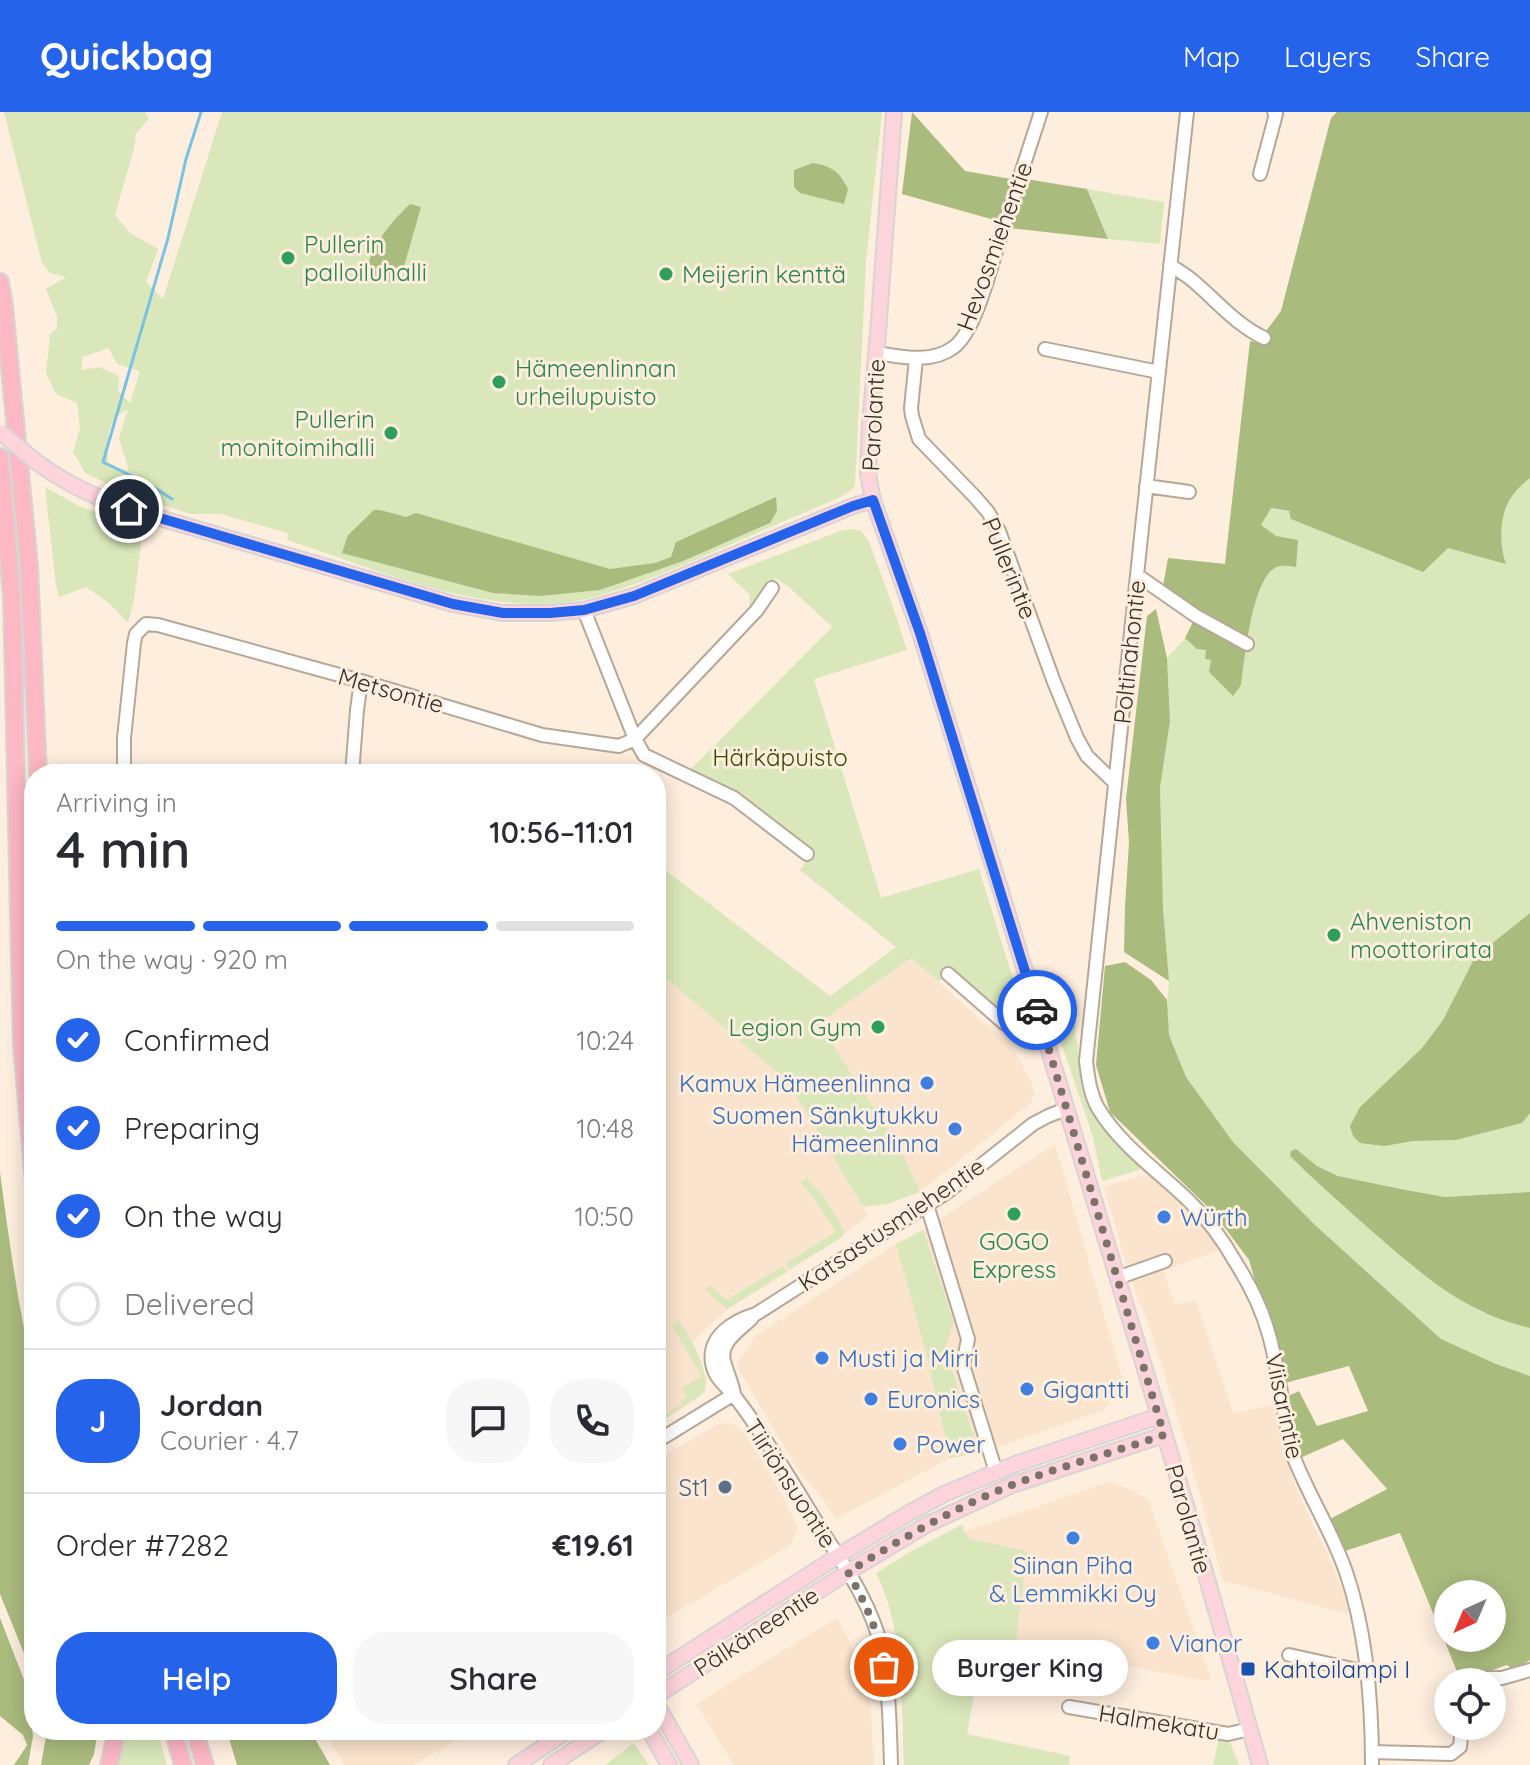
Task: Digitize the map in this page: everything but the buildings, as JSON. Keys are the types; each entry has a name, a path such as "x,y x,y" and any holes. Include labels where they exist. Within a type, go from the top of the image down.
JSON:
{"highway":[{"path":"0,282 24,503 38,764"},
{"path":"0,457 12,598 24,1068"},
{"path":"109,1765 115,1740"},
{"path":"176,1740 183,1765"},
{"path":"197,1740 205,1765"}],"main road":[{"name":"Parolantie","path":"894,112 870,423 868,474 873,500 920,633 1040,1023 1260,1765"},
{"path":"0,432 69,484 129,509 453,604 503,613 584,610 634,596 873,500"},
{"name":"Pälkäneentie","path":"666,1667 838,1556 944,1494 1052,1451 1159,1416"},
{"name":"Pälkäneentie","path":"666,1690 926,1525 984,1497 1164,1435"},
{"path":"666,1721 691,1765"},
{"path":"516,1765 554,1740"},
{"path":"551,1765 589,1740"},
{"path":"655,1740 669,1765"}],"street":[{"name":"Hevosmiehentie","path":"877,353 916,359 945,352 965,336 979,303 1041,112"},
{"name":"Poltinahontie","path":"1154,1169 1126,1143 1098,1107 1088,1079 1086,1061 1187,112"},
{"path":"1260,174 1274,112"},
{"path":"1170,265 1192,280 1223,310 1264,338"},
{"path":"1045,349 1159,372"},
{"name":"Pullerintie","path":"916,359 911,408 919,439 988,512 999,531 1077,738 1087,756 1115,783"},
{"path":"1146,486 1189,492"},
{"path":"1137,575 1196,616 1247,644"},
{"path":"635,739 757,610 772,588"},
{"path":"584,610 635,739 644,755 663,764"},
{"name":"Metsontie","path":"124,764 134,643 136,634 146,624 361,681 542,735 619,746 635,739"},
{"path":"353,764 361,681"},
{"path":"666,766 734,798 807,854"},
{"path":"948,974 1012,1028 1021,1029 1040,1023"},
{"name":"Katsastusmiehentie","path":"734,1394 723,1353 726,1344 756,1314 946,1193 1033,1124 1066,1109"},
{"name":"Viisarintie","path":"1154,1169 1208,1222 1233,1258 1259,1307 1269,1336 1293,1455 1346,1573 1359,1621 1372,1758"},
{"path":"927,1205 968,1339 963,1365 996,1472"},
{"path":"1117,1278 1165,1261"},
{"path":"666,1436 734,1394"},
{"name":"Tiiriönsuontie","path":"734,1394 848,1572 871,1614 882,1650 891,1765"},
{"path":"1289,1655 1366,1672"},
{"path":"1506,1677 1530,1670"},
{"name":"Halmekatu","path":"1069,1707 1228,1734 1250,1729"},
{"path":"1372,1758 1451,1754 1460,1747 1461,1740"}],"shaded area":[{"path":"911,958 1013,1048 1031,1081 1034,1094 1032,1102 920,1192 902,1152 819,1023"},
{"path":"666,978 788,1082 868,1216 842,1237 727,1310 696,1338 691,1344 707,1380 705,1392 666,1418"},
{"path":"1055,1144 1122,1377 1105,1410 979,1453 945,1348 954,1322 923,1230"},
{"path":"1149,1174 1179,1201 1219,1250 1163,1271 1175,1305 1196,1300 1233,1413 1275,1405 1296,1488 1334,1569 1349,1614 1223,1581 1186,1444 1149,1325 1131,1281 1104,1187"},
{"path":"896,1244 926,1353 950,1458 836,1519 818,1492 801,1475 736,1365 754,1337"},
{"path":"729,1422 744,1432 798,1527 791,1545 666,1618 666,1454 716,1425"},
{"path":"1112,1481 1148,1499 1212,1682 1016,1645 1027,1551 971,1539 964,1532"},
{"path":"837,1618 869,1678 874,1765 734,1765 696,1704"},
{"path":"329,1740 456,1740 413,1765 345,1765"}],"green space":[{"name":"Hämeenlinnan urheilupuisto","path":"4,112 145,112 149,119 136,134 115,215 130,233 158,249 146,282 163,299 222,112 882,112 866,262 855,486 846,494 682,566 581,600 539,604 502,602 429,587 287,540 288,533 220,514 190,514 86,474 73,452 80,429 77,403 56,394 46,373 50,334 57,328 57,317 46,289 66,277 50,273 42,263","holes":["109,348 117,364 140,371 130,403 118,391 119,376 100,367 82,370 82,357","128,409 119,438 129,471 108,465 107,448 111,425"]},
{"path":"912,112 965,171 1011,179 998,221 902,194"},
{"path":"1337,112 1530,112 1530,478 1510,498 1503,516 1501,536 1506,564 1448,548 1423,572 1291,519 1289,511 1271,508 1261,525 1276,536 1298,540 1296,567 1277,567 1265,579 1250,624 1241,685 1233,696 1209,672 1211,660 1205,659 1206,650 1197,649 1185,638 1196,616 1162,592 1168,558 1225,564 1250,341 1259,343 1281,311 1331,118"},
{"name":"Ahveniston moottorirata","path":"1530,112 1530,913 1475,957 1443,1020 1422,1048 1360,1107 1385,1146 1413,1141 1456,1140 1522,1123 1530,1113 1530,1192 1445,1197 1406,1190 1338,1176 1317,1166 1296,1149 1479,1311 1530,1328 1530,1376 1441,1339 1315,1225 1233,1142 1186,1077 1169,1035 1160,788 1170,721 1167,658 1185,638 1196,616 1168,558 1225,564 1230,520 1271,508 1506,563 1502,551 1302,512"},
{"path":"813,163 830,168 842,178 848,189 844,204 800,193 794,187 794,170"},
{"path":"1026,179 1087,189 1108,239 1010,228"},
{"path":"1087,189 1164,202 1160,244 1108,239"},
{"path":"410,204 421,207 403,270 395,283 366,277 375,247"},
{"path":"45,487 79,506 143,528 128,623 109,603 86,587 59,597"},
{"path":"776,497 777,511 770,523 683,561 600,590 540,596 493,593 342,553 348,535 374,510 380,510 406,517 416,513 610,569 655,563 671,557 676,542"},
{"name":"Härkäpuisto","path":"843,530 861,531 869,542 907,650 814,679 881,898 979,869 1025,1018 1014,1023 1010,1021 947,969 939,982 911,958 819,1023 902,1152 920,1192 888,1204 863,1207 788,1082 666,978 666,871 830,996 896,947 800,870 810,855 691,769 832,627 775,578 752,609 749,606 750,595 728,574"},
{"path":"1156,609 1167,658 1170,721 1160,788 1163,908 1169,981 1124,952 1129,842 1126,799 1147,616"},
{"path":"1530,913 1530,1113 1522,1123 1456,1140 1413,1141 1385,1146 1360,1143 1353,1136 1350,1126 1360,1107 1422,1048 1443,1020 1475,957"},
{"path":"1125,962 1151,980 1167,1000 1169,1035 1186,1077 1233,1142 1315,1225 1441,1339 1530,1376 1530,1660 1514,1670 1507,1665 1498,1668 1456,1668 1449,1652 1506,1652 1506,1580 1434,1580 1434,1615 1400,1533 1345,1551 1330,1519 1387,1489 1343,1439 1300,1458 1286,1397 1299,1391 1317,1426 1368,1411 1349,1366 1285,1383 1249,1260 1213,1212 1110,1112 1096,1065 1105,966"},
{"path":"1073,1004 1077,1006 1075,1038 1085,1097 1105,1130 1142,1166 1139,1170 1102,1181 1093,1137 1054,1021 1058,1010"},
{"path":"1296,1149 1317,1166 1338,1176 1406,1190 1445,1197 1530,1192 1530,1328 1484,1312 1427,1277 1300,1166 1290,1156 1291,1151"},
{"path":"0,1172 24,1324 24,1653 0,1594"},
{"path":"806,1178 823,1195 845,1232 839,1239 790,1269 786,1263 836,1232 800,1182"},
{"path":"923,1230 954,1322 945,1348 979,1453 950,1458 926,1353 896,1244"},
{"path":"783,1266 787,1272 727,1309 706,1290 710,1285 726,1300"},
{"path":"678,1320 687,1333 698,1354 706,1384 701,1394 666,1418 666,1414 687,1397 681,1388 702,1376 672,1326"},
{"path":"963,1524 964,1532 971,1539 1027,1551 1007,1694 975,1688 967,1734 1070,1756 1069,1765 904,1765 897,1642 876,1573"},
{"path":"0,1618 24,1680 24,1738 0,1716"},
{"path":"1219,1738 1229,1740 1239,1765 1213,1765"},
{"path":"25,1740 32,1740 28,1765 14,1765 27,1745"},
{"path":"45,1740 96,1740 89,1765 41,1765"},
{"path":"120,1740 160,1740 167,1765 115,1765"},
{"path":"230,1740 316,1740 330,1765 237,1765"},
{"path":"632,1744 649,1765 605,1765"}],"waterway":[{"path":"172,499 103,462 201,112"}],"way so far":[{"path":"884,1667 871,1614 848,1572 926,1525 984,1497 1164,1435 1037,1010"}],"place":[{"name":"Pullerin palloiluhalli","path":"288,258"},
{"name":"Meijerin kenttä","path":"666,274"},
{"name":"Hämeenlinnan urheilupuisto","path":"499,382"},
{"name":"Pullerin monitoimihalli","path":"391,433"},
{"name":"Ahveniston moottorirata","path":"1334,935"},
{"name":"Legion Gym","path":"878,1027"},
{"name":"Kamux Hämeenlinna","path":"927,1083"},
{"name":"Suomen Sänkytukku Hämeenlinna","path":"955,1129"},
{"name":"GOGO Express","path":"1014,1214"},
{"name":"Würth","path":"1164,1217"},
{"name":"Musti ja Mirri","path":"822,1358"},
{"name":"Gigantti","path":"1027,1389"},
{"name":"Euronics","path":"871,1399"},
{"name":"Power","path":"900,1444"},
{"name":"St1","path":"725,1487"},
{"name":"Siinan Piha & Lemmikki Oy","path":"1073,1538"},
{"name":"Vianor","path":"1153,1643"},
{"name":"Burger King","path":"884,1667"},
{"name":"Kahtoilampi I","path":"1248,1669"}],"route":[{"path":"129,509 453,604 503,613 550,613 584,610 634,596 873,500 920,633 1037,1010"}]}
